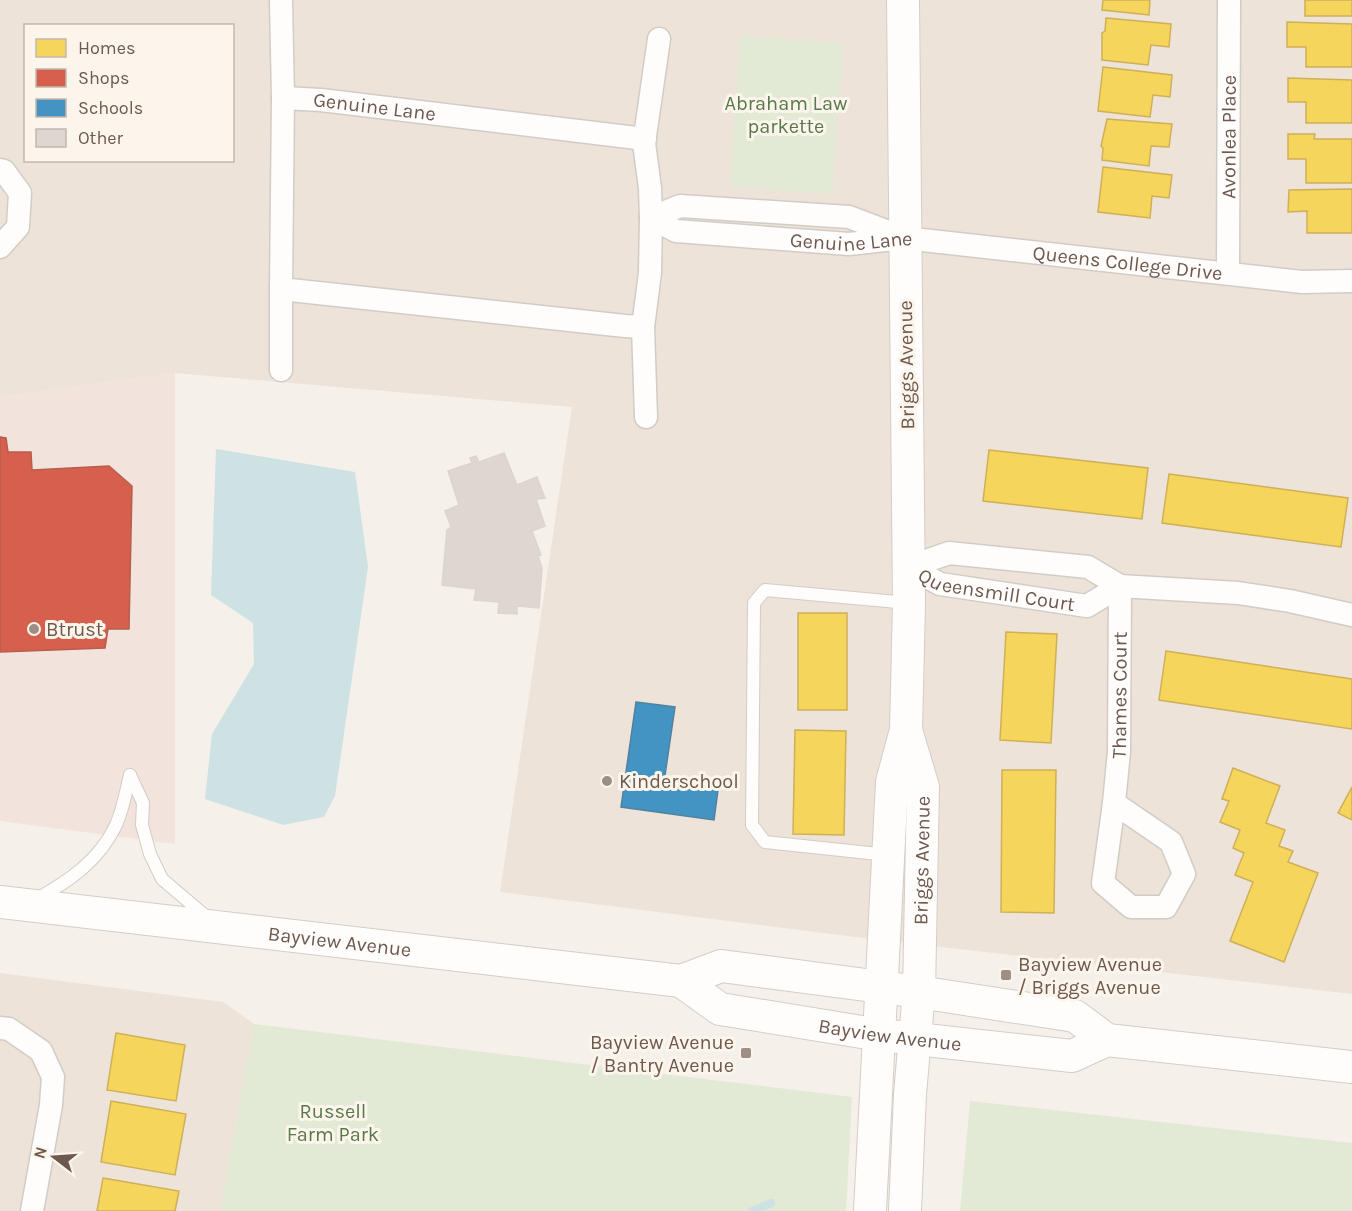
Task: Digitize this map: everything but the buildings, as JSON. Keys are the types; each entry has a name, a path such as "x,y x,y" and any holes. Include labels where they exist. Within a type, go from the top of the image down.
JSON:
{"main road":[{"name":"Briggs Avenue","path":"870,1211 892,782 906,730 909,567 903,0"},
{"name":"Briggs Avenue","path":"905,1211 910,1094 919,992 923,787 906,730"},
{"name":"Bayview Avenue","path":"13,903 681,981 721,966 919,992 1075,1016 1107,1040 1072,1056 880,1035 720,1009 681,981"},
{"path":"1107,1040 1352,1067"}],"street":[{"name":"Genuine Lane","path":"281,0 281,370"},
{"name":"Avonlea Place","path":"1228,273 1229,0"},
{"path":"646,417 643,327 650,273 651,218 645,140 659,39"},
{"name":"Genuine Lane","path":"282,98 321,100 645,140"},
{"path":"0,170 4,171 20,193 18,227 0,247"},
{"name":"Genuine Lane","path":"651,218 680,206 849,217 904,238"},
{"name":"Queens College Drive","path":"904,238 1302,282 1352,281"},
{"path":"281,289 643,327"},
{"name":"Queensmill Court","path":"909,567 949,553 1088,567 1120,586 1238,594 1290,601 1352,615"},
{"name":"Queensmill Court","path":"909,567 940,584 1087,606 1120,586"},
{"name":"Thames Court","path":"1114,803 1171,843 1184,874 1166,907 1131,907 1103,883 1119,751 1120,586"},
{"path":"0,1028 9,1029 41,1051 52,1077 51,1105 32,1211"}],"lane":[{"path":"889,855 765,842 752,825 754,603 765,591 909,603"},
{"path":"13,903 70,880 104,847 117,823 130,775 143,803 142,825 150,854 162,879 219,928"}],"shaded area":[{"path":"0,0 1352,0 1352,994 855,937 500,892 572,407 175,373 0,397"},
{"path":"175,373 175,844 0,821 0,397"},
{"path":"216,449 355,472 368,567 335,796 324,817 283,825 205,799 212,734 254,664 253,623 211,595"},
{"path":"0,973 223,1002 254,1024 220,1211 0,1211"}],"green space":[{"name":"Abraham Law parkette","path":"740,36 843,43 832,194 730,187"},
{"name":"Russell Farm Park","path":"254,1024 852,1097 846,1211 220,1211"},
{"path":"970,1101 1352,1143 1352,1211 960,1211"}],"waterway":[{"path":"752,1211 771,1203"}],"place":[{"name":"Btrust","path":"34,629"},
{"name":"Kinderschool","path":"607,781"},
{"name":"Bayview Avenue / Briggs Avenue","path":"1006,975"},
{"name":"Bayview Avenue / Bantry Avenue","path":"746,1053"}]}
